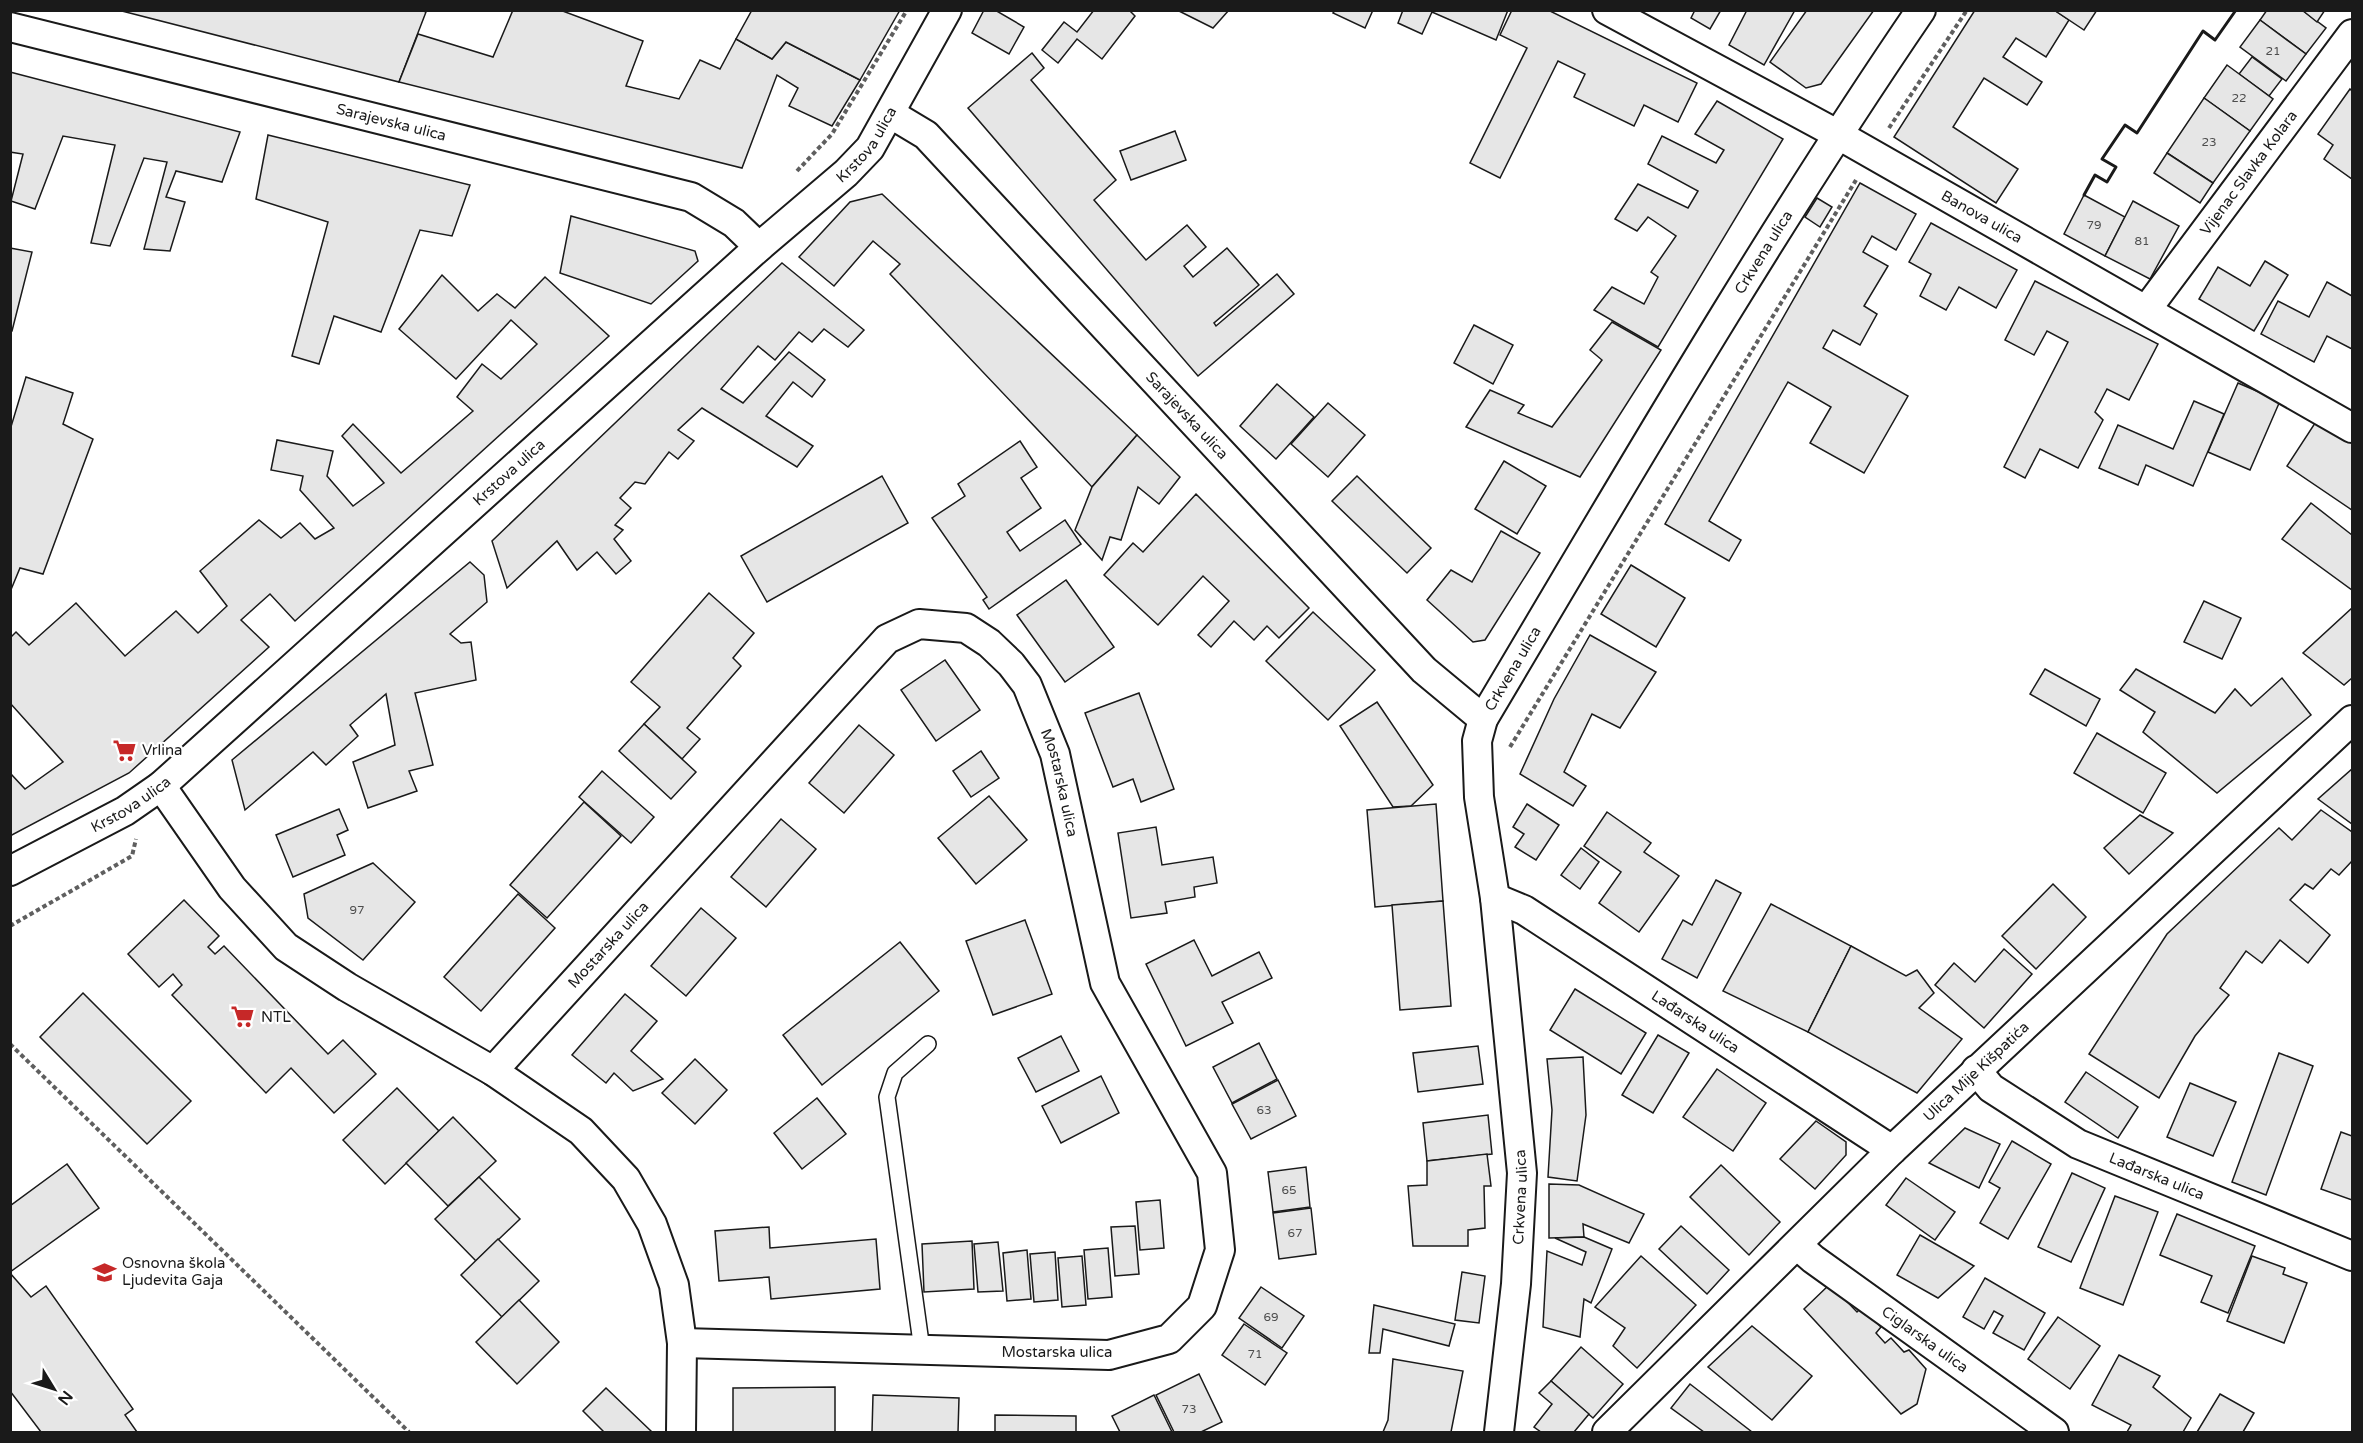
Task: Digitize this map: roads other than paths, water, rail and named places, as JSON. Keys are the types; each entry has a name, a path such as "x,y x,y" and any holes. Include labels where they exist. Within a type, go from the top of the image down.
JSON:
{"street":[{"name":"Krstova ulica","path":"10,871 125,811 161,786 759,247 846,173 870,148 947,10"},
{"name":"Banova ulica","path":"1607,10 1837,134 2352,428"},
{"name":"Crkvena ulica","path":"1499,1432 1516,1284 1522,1173 1495,898 1477,765 1477,741 1484,719 1700,353 1837,134 1922,10"},
{"name":"Sarajevska ulica","path":"10,27 691,197 734,223 759,247"},
{"name":"Vijenac Slavka Kolara","path":"2147,309 2352,37"},
{"name":"Sarajevska ulica","path":"891,114 927,135 1424,670 1484,719"},
{"name":"Mostarska ulica","path":"493,1071 887,639 919,624 966,628 989,643 1011,664 1027,685 1055,754 1105,983 1212,1173 1220,1250 1202,1306 1169,1339 1109,1355 682,1343"},
{"name":"Ulica Mije Kišpatića","path":"1607,1432 1892,1150 2352,720"},
{"path":"161,786 232,888 286,947 347,987 493,1071 581,1131 626,1179 652,1224 674,1285 682,1343 681,1432"},
{"name":"Lađarska ulica","path":"1495,898 1524,910 1892,1150"},
{"name":"Lađarska ulica","path":"1976,1070 1991,1088 2078,1144 2352,1256"},
{"name":"Ciglarska ulica","path":"1797,1245 1813,1259 2054,1432"}],"lane":[{"path":"922,1350 887,1097 895,1073 928,1044"}],"place":[{"name":"Vrlina","path":"124,750"},
{"name":"NTL","path":"243,1017"},
{"name":"Osnovna škola Ljudevita Gaja","path":"104,1272"}]}
